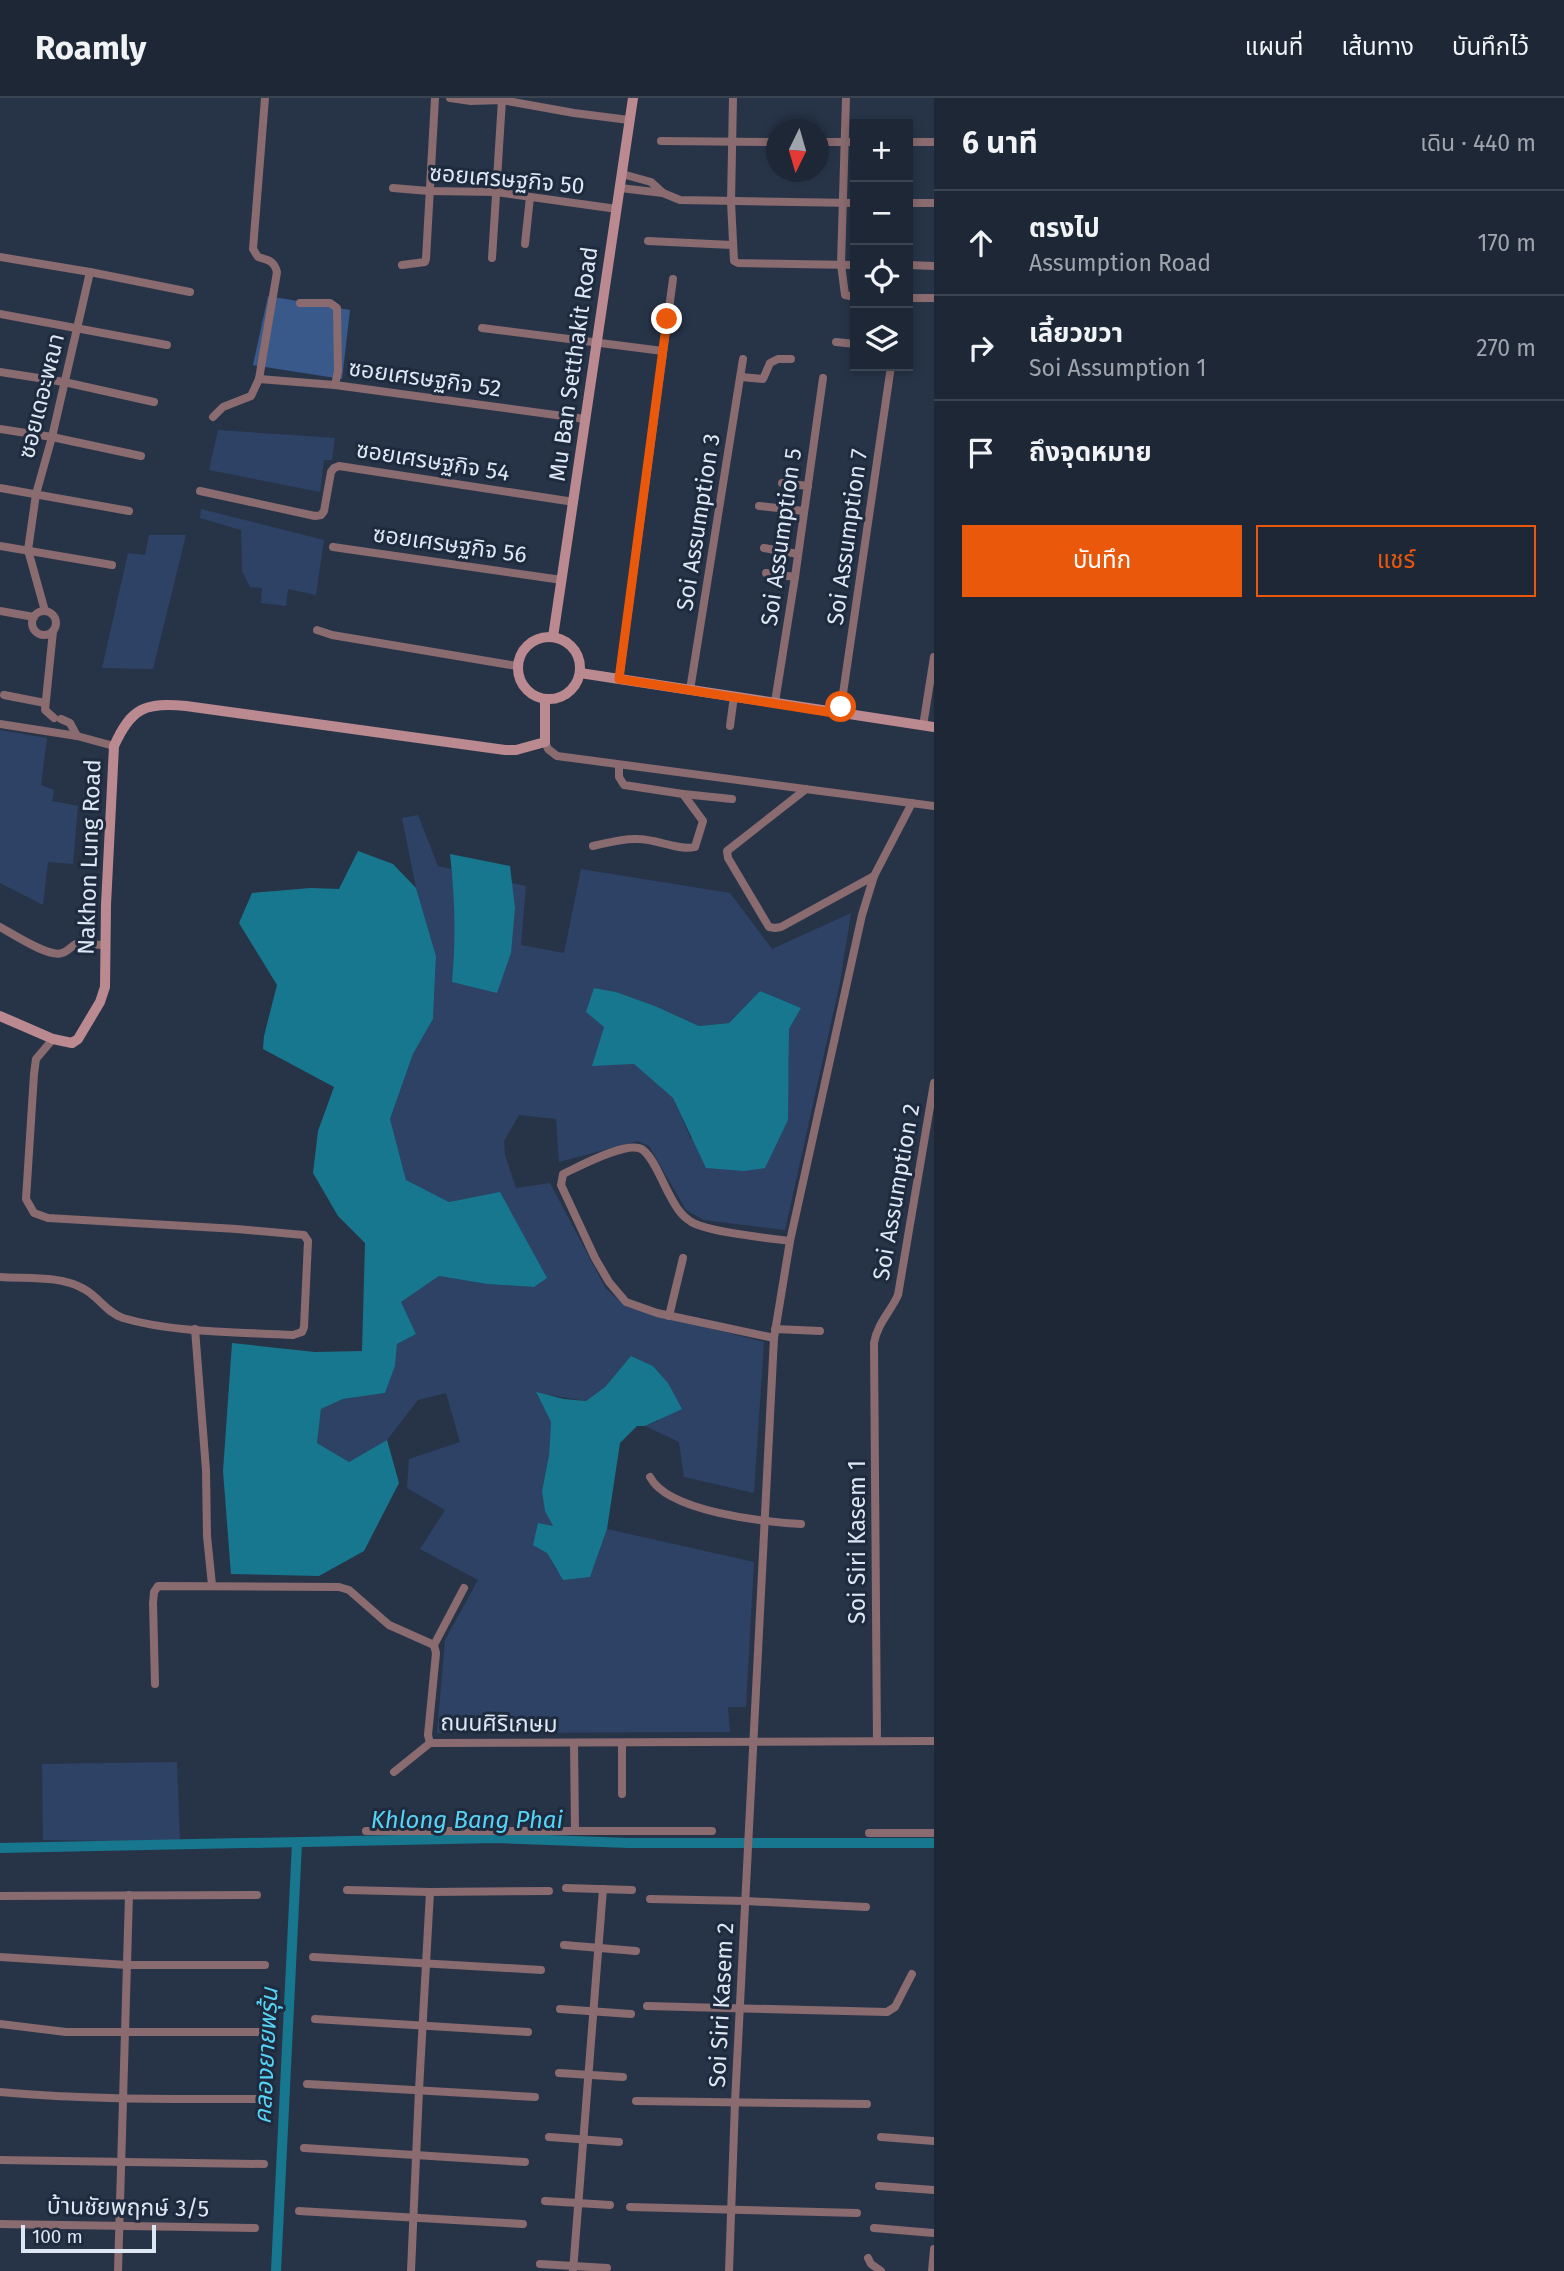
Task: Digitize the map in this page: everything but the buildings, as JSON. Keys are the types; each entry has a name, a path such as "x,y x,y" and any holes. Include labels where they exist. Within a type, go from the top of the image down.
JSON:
{"street":[{"path":"213,416 223,407 251,396 259,379 277,272 275,264 258,257 253,249 265,98"},
{"path":"402,265 425,262 435,98"},
{"path":"450,98 471,101 502,100 629,120"},
{"name":"Mu Ban Setthakit Road","path":"554,637 633,98"},
{"path":"733,98 731,202 734,261 850,265"},
{"path":"846,98 841,264 845,295 850,296"},
{"path":"492,258 502,100"},
{"path":"662,141 766,142"},
{"path":"829,142 850,142"},
{"path":"913,142 934,142"},
{"path":"622,174 651,182 663,193"},
{"name":"ซอยเศรษฐกิจ 50","path":"393,188 496,192 617,209"},
{"path":"620,188 663,193 680,200 850,203"},
{"path":"525,244 530,197"},
{"path":"913,203 934,203"},
{"path":"648,241 732,245"},
{"path":"0,257 190,292"},
{"path":"913,265 934,266"},
{"name":"ซอยเดอะพณา","path":"45,703 56,620 52,614 45,611 28,550 36,494 90,272"},
{"path":"619,679 673,279"},
{"path":"913,298 934,298"},
{"path":"300,303 330,303 337,308 338,371 335,385"},
{"path":"0,314 167,345"},
{"path":"482,328 663,351"},
{"path":"836,342 850,343"},
{"name":"Soi Assumption 3","path":"690,690 743,359"},
{"path":"741,377 763,379 770,363 778,359 791,359"},
{"name":"Soi Assumption 7","path":"840,714 890,371"},
{"path":"0,372 64,382 154,402"},
{"name":"Soi Assumption 5","path":"775,702 823,378"},
{"name":"ซอยเศรษฐกิจ 52","path":"259,379 335,385 586,419"},
{"path":"0,429 141,456"},
{"name":"ซอยเศรษฐกิจ 54","path":"200,491 315,516 321,515 331,472 339,466 574,502"},
{"path":"782,483 808,486"},
{"path":"0,488 129,511"},
{"path":"759,506 804,511"},
{"path":"0,546 113,565"},
{"name":"ซอยเศรษฐกิจ 56","path":"333,547 562,580"},
{"path":"764,548 798,554"},
{"path":"766,573 795,577"},
{"path":"0,611 34,617"},
{"path":"45,611 34,617 33,625 36,632 43,635 53,631"},
{"path":"317,630 332,635 517,666"},
{"path":"543,637 554,637 567,643 576,652 580,673 575,686 566,695 545,700 532,696 524,688 518,677 517,666 521,653 530,643 543,637"},
{"path":"580,673 928,726 934,657"},
{"path":"4,695 45,703 44,710 70,723 77,736"},
{"path":"730,726 734,696"},
{"path":"545,700 545,742 556,757 934,806"},
{"name":"Nakhon Lung Road","path":"54,1039 72,1043 78,1039 100,1002 105,987 114,746 122,728 134,713 149,705 186,705 505,750 516,750 545,742"},
{"path":"0,724 77,736 114,746"},
{"path":"619,765 619,777 624,785 732,799"},
{"path":"806,789 727,851 728,858 769,927 781,927 874,876"},
{"path":"593,846 638,839 662,841 685,848 695,847 703,821 683,794"},
{"name":"Soi Siri Kasem 2","path":"729,2271 735,2102 774,1333 790,1241 862,915 874,876 912,803"},
{"path":"0,927 47,952 58,954 76,944 105,945"},
{"path":"0,1016 54,1039 36,1059 34,1074 26,1199 34,1213 48,1218 300,1234 307,1237 304,1321 302,1332 293,1335 153,1325 119,1317 85,1289 72,1284 0,1277"},
{"name":"Soi Assumption 2","path":"874,1343 881,1323 898,1295 934,1083"},
{"path":"790,1241 692,1223 675,1205 649,1158 636,1147 621,1149 563,1174 561,1185 582,1231 609,1282 626,1302 669,1316 774,1333 820,1331"},
{"path":"669,1316 684,1258"},
{"path":"195,1329 212,1585"},
{"name":"Soi Siri Kasem 1","path":"874,1343 877,1741"},
{"path":"650,1477 654,1485 674,1498 714,1511 764,1522 802,1524"},
{"path":"155,1684 154,1592 158,1586 339,1587 349,1590 389,1625 434,1646 464,1588"},
{"name":"ถนนศิริเกษม","path":"434,1646 436,1653 428,1735 430,1743 934,1741"},
{"path":"394,1772 430,1743"},
{"path":"574,1743 575,1830"},
{"path":"622,1743 622,1794"},
{"path":"366,1831 712,1831"},
{"path":"869,1833 934,1833"},
{"path":"566,1888 632,1890"},
{"path":"573,2268 603,1889"},
{"path":"347,1890 549,1891"},
{"path":"411,2271 430,1892"},
{"path":"118,2271 129,1895"},
{"path":"0,1896 257,1895"},
{"path":"650,1899 866,1907"},
{"path":"564,1945 636,1951"},
{"path":"0,1957 127,1965 265,1965"},
{"path":"313,1958 541,1970"},
{"path":"647,2006 887,2012 895,2007 912,1973"},
{"path":"560,2009 631,2014"},
{"path":"315,2019 528,2032"},
{"path":"0,2024 66,2032 268,2032"},
{"path":"559,2073 623,2077"},
{"path":"307,2084 535,2097"},
{"path":"0,2092 39,2096 263,2099"},
{"path":"636,2101 867,2104"},
{"path":"549,2137 619,2142"},
{"path":"881,2137 934,2141"},
{"path":"304,2148 525,2162"},
{"path":"0,2160 264,2164"},
{"path":"879,2186 934,2190"},
{"path":"545,2201 610,2205"},
{"path":"630,2207 857,2213"},
{"path":"299,2211 523,2224"},
{"name":"บ้านชัยพฤกษ์ 3/5","path":"0,2224 255,2228"},
{"path":"874,2228 934,2233"},
{"path":"932,2271 934,2249"},
{"path":"868,2259 881,2271"},
{"path":"540,2264 573,2268 607,2267"}],"shaded area":[{"path":"268,296 350,310 342,379 253,365"},
{"path":"218,430 335,438 332,460 324,460 320,492 209,470"},
{"path":"201,509 324,540 316,595 288,589 286,606 261,603 262,588 250,587 242,571 241,530 200,518"},
{"path":"149,535 186,535 153,669 102,668 128,553 145,555"},
{"path":"0,730 47,738 41,785 54,790 52,801 78,806 73,864 48,862 43,905 0,883"},
{"path":"418,815 438,866 526,886 521,945 564,953 581,869 730,893 772,949 851,913 840,982 785,1230 704,1220 686,1210 649,1146 638,1141 559,1162 556,1119 519,1115 504,1141 505,1155 516,1188 550,1183 606,1289 627,1307 764,1342 754,1493 684,1477 679,1442 645,1426 658,1421 668,1383 653,1366 631,1356 605,1387 586,1401 536,1393 551,1422 549,1455 542,1491 553,1527 547,1553 556,1570 590,1577 607,1529 754,1562 746,1707 728,1707 730,1732 437,1733 445,1640 478,1580 420,1549 445,1510 407,1488 409,1459 460,1442 446,1393 418,1400 387,1440 349,1462 317,1443 321,1409 343,1399 385,1393 395,1366 397,1344 416,1334 401,1302 439,1276 487,1284 533,1287 500,1193 449,1202 406,1180 390,1119 413,1054 433,1019 436,956 416,888 402,818","holes":["594,988 616,992 699,1026 729,1023 760,991 801,1008 789,1029 789,1075 691,1139 673,1098 634,1064 593,1065 604,1027"]},
{"path":"358,851 393,864 416,888 436,956 433,1019 413,1054 390,1119 406,1180 449,1202 500,1192 547,1278 534,1287 487,1284 439,1276 401,1302 416,1334 397,1344 395,1366 385,1393 343,1399 321,1409 317,1443 349,1462 387,1440 399,1483 364,1551 319,1576 231,1574 223,1471 232,1343 315,1352 362,1351 365,1243 338,1216 313,1173 318,1131 334,1087 263,1049 277,985 239,923 252,893 311,888 339,889"},
{"path":"450,854 510,866 515,908 511,953 497,993 452,982 454,918"},
{"path":"594,988 616,992 655,1006 699,1026 729,1023 760,991 801,1008 789,1029 788,1120 765,1168 744,1171 706,1168 673,1098 634,1064 592,1066 604,1027 586,1012"},
{"path":"631,1356 653,1366 668,1383 682,1409 645,1426 637,1426 620,1443 607,1529 590,1577 563,1580 547,1553 533,1545 538,1523 553,1526 545,1511 542,1491 549,1455 551,1422 536,1392 586,1401 605,1387"},
{"path":"177,1762 180,1842 43,1840 42,1764"}],"waterway":[{"name":"Khlong Bang Phai","path":"0,1848 496,1838 628,1843 934,1843"},
{"name":"คลองยายพรุ้น","path":"276,2271 297,1843"}],"route":[{"path":"667,319 619,679 840,714 841,707"}]}
